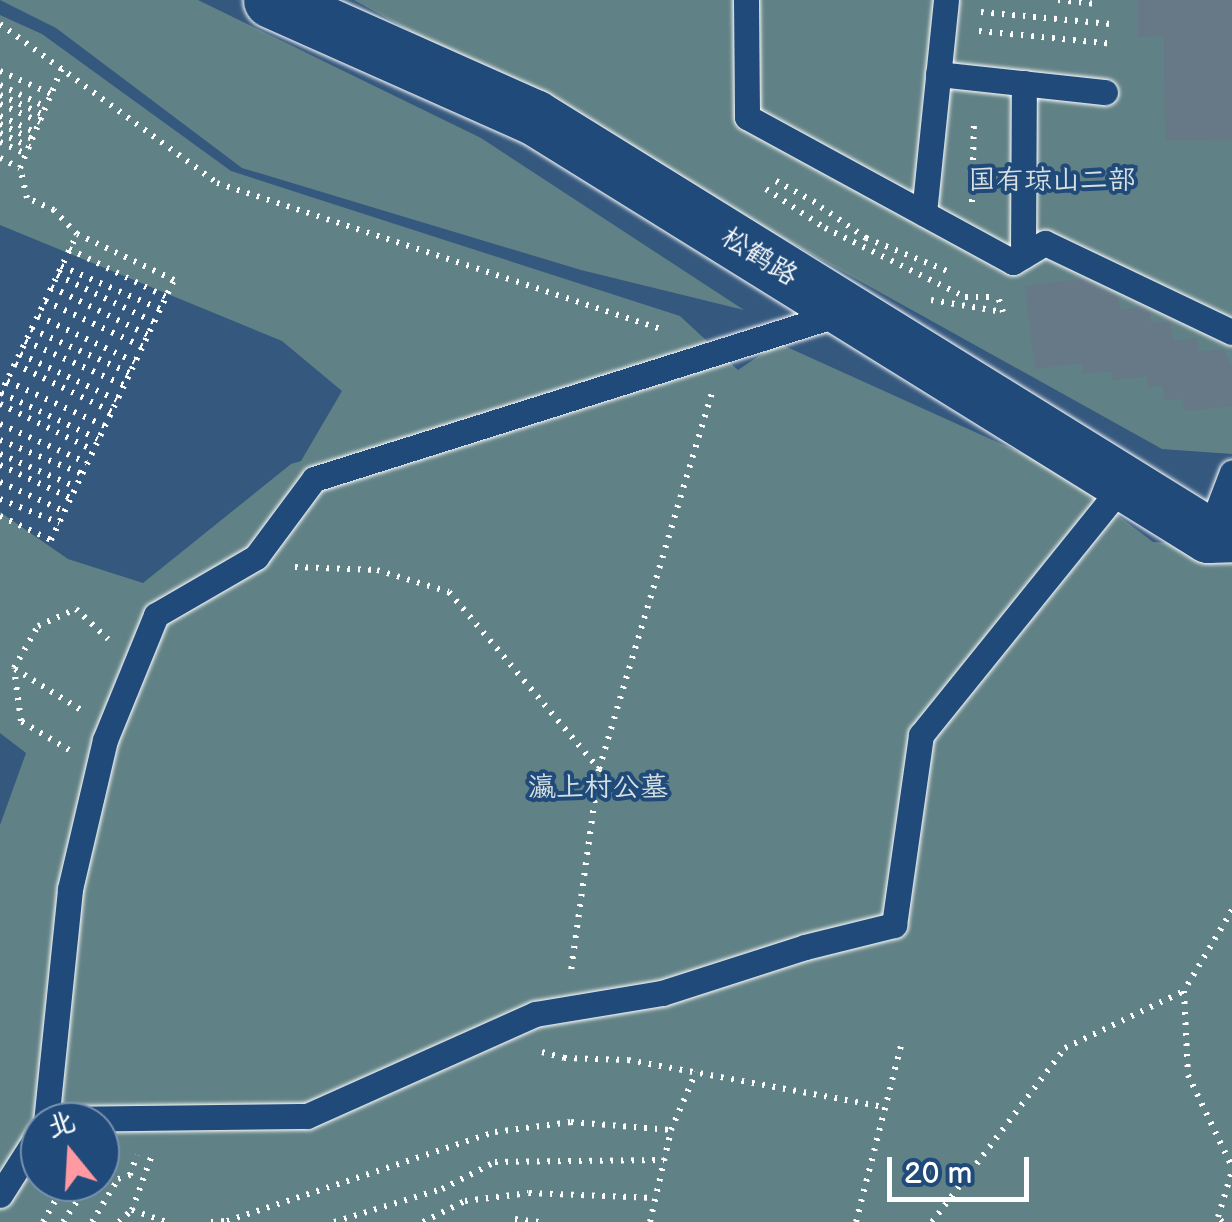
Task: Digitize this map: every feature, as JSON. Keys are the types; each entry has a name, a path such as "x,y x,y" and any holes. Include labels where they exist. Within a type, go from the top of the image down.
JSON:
{"street":[{"name":"松鹤路","path":"271,0 534,117 1124,484 1220,534"}],"lane":[{"path":"746,0 747,117 1013,262 1045,244 1232,332"},
{"path":"924,214 945,12"},
{"path":"938,74 1105,92"},
{"path":"1023,256 1024,84"},
{"path":"47,1102 70,889 107,734 156,615 256,557 314,478 847,312"},
{"path":"1220,534 1232,472"},
{"path":"120,1119 306,1116 535,1014 662,994 805,947 894,925 922,735 1124,484"},
{"path":"0,1194 20,1163"}],"path":[{"path":"1058,0 1097,4"},
{"path":"945,12 1110,24"},
{"path":"945,12 1114,44"},
{"path":"0,24 217,183 724,350 598,769 565,1009"},
{"path":"0,516 51,540 174,280 77,234 54,210 27,198 20,168 62,68"},
{"path":"0,71 51,94"},
{"path":"972,240 975,78"},
{"path":"0,85 43,114"},
{"path":"0,95 43,114"},
{"path":"0,104 43,114"},
{"path":"0,116 31,143"},
{"path":"0,124 31,143"},
{"path":"0,133 31,143"},
{"path":"0,142 31,143"},
{"path":"0,158 20,168"},
{"path":"776,182 866,238 923,265 960,276"},
{"path":"766,189 824,228 964,297 997,297 1003,312 931,300 914,290"},
{"path":"821,207 830,194"},
{"path":"761,197 863,259"},
{"path":"77,234 1,394 98,439"},
{"path":"69,250 166,297"},
{"path":"61,266 160,309"},
{"path":"57,275 154,322"},
{"path":"51,287 148,335"},
{"path":"45,301 143,347"},
{"path":"38,316 135,362"},
{"path":"31,330 130,373"},
{"path":"25,341 124,385"},
{"path":"20,354 117,400"},
{"path":"14,364 112,412"},
{"path":"7,381 105,426"},
{"path":"0,404 93,450"},
{"path":"0,424 87,463"},
{"path":"0,440 82,474"},
{"path":"0,454 76,488"},
{"path":"0,465 70,498"},
{"path":"0,482 64,511"},
{"path":"0,498 59,522"},
{"path":"288,567 378,570 449,592 598,769"},
{"path":"14,668 107,734 77,755 21,720 14,668 38,626 76,610 135,664"},
{"path":"1222,1222 1218,1217 1232,1169 1188,1075 1184,991 1232,910"},
{"path":"932,1222 1066,1048 1184,991"},
{"path":"486,1036 564,1058 628,1060 885,1108"},
{"path":"856,1222 902,1042"},
{"path":"650,1222 671,1130 696,1072"},
{"path":"118,1222 132,1210 157,1117"},
{"path":"92,1222 118,1180 130,1174 157,1117"},
{"path":"211,1222 228,1221 495,1132 571,1122 671,1130"},
{"path":"334,1222 442,1189 496,1162 664,1160"},
{"path":"423,1222 465,1201 529,1194 655,1198"},
{"path":"132,1210 168,1222"},
{"path":"515,1219 539,1222"}],"green space":[{"path":"0,0 198,0 481,138 744,310 581,270 242,168 56,28"},
{"name":"国有琼山二部","path":"354,0 1232,0 1232,454 1162,449"},
{"name":"瀛上村公墓","path":"0,15 42,34 231,171 680,316 738,370 778,343 1057,469 1153,542 1232,546 1232,1222 0,1222 0,825 26,753 0,733 0,512 68,559 143,583 291,464 301,461 342,391 282,341 0,225"}],"building":[{"path":"1138,0 1232,0 1232,139 1165,140 1164,36 1138,37"},
{"path":"1083,279 1118,296 1120,310 1142,307 1150,311 1151,323 1170,321 1173,341 1197,338 1199,352 1223,349 1232,366 1232,406 1184,411 1183,399 1165,401 1163,385 1148,387 1147,376 1113,380 1112,371 1083,374 1082,363 1035,369 1025,286"}]}
